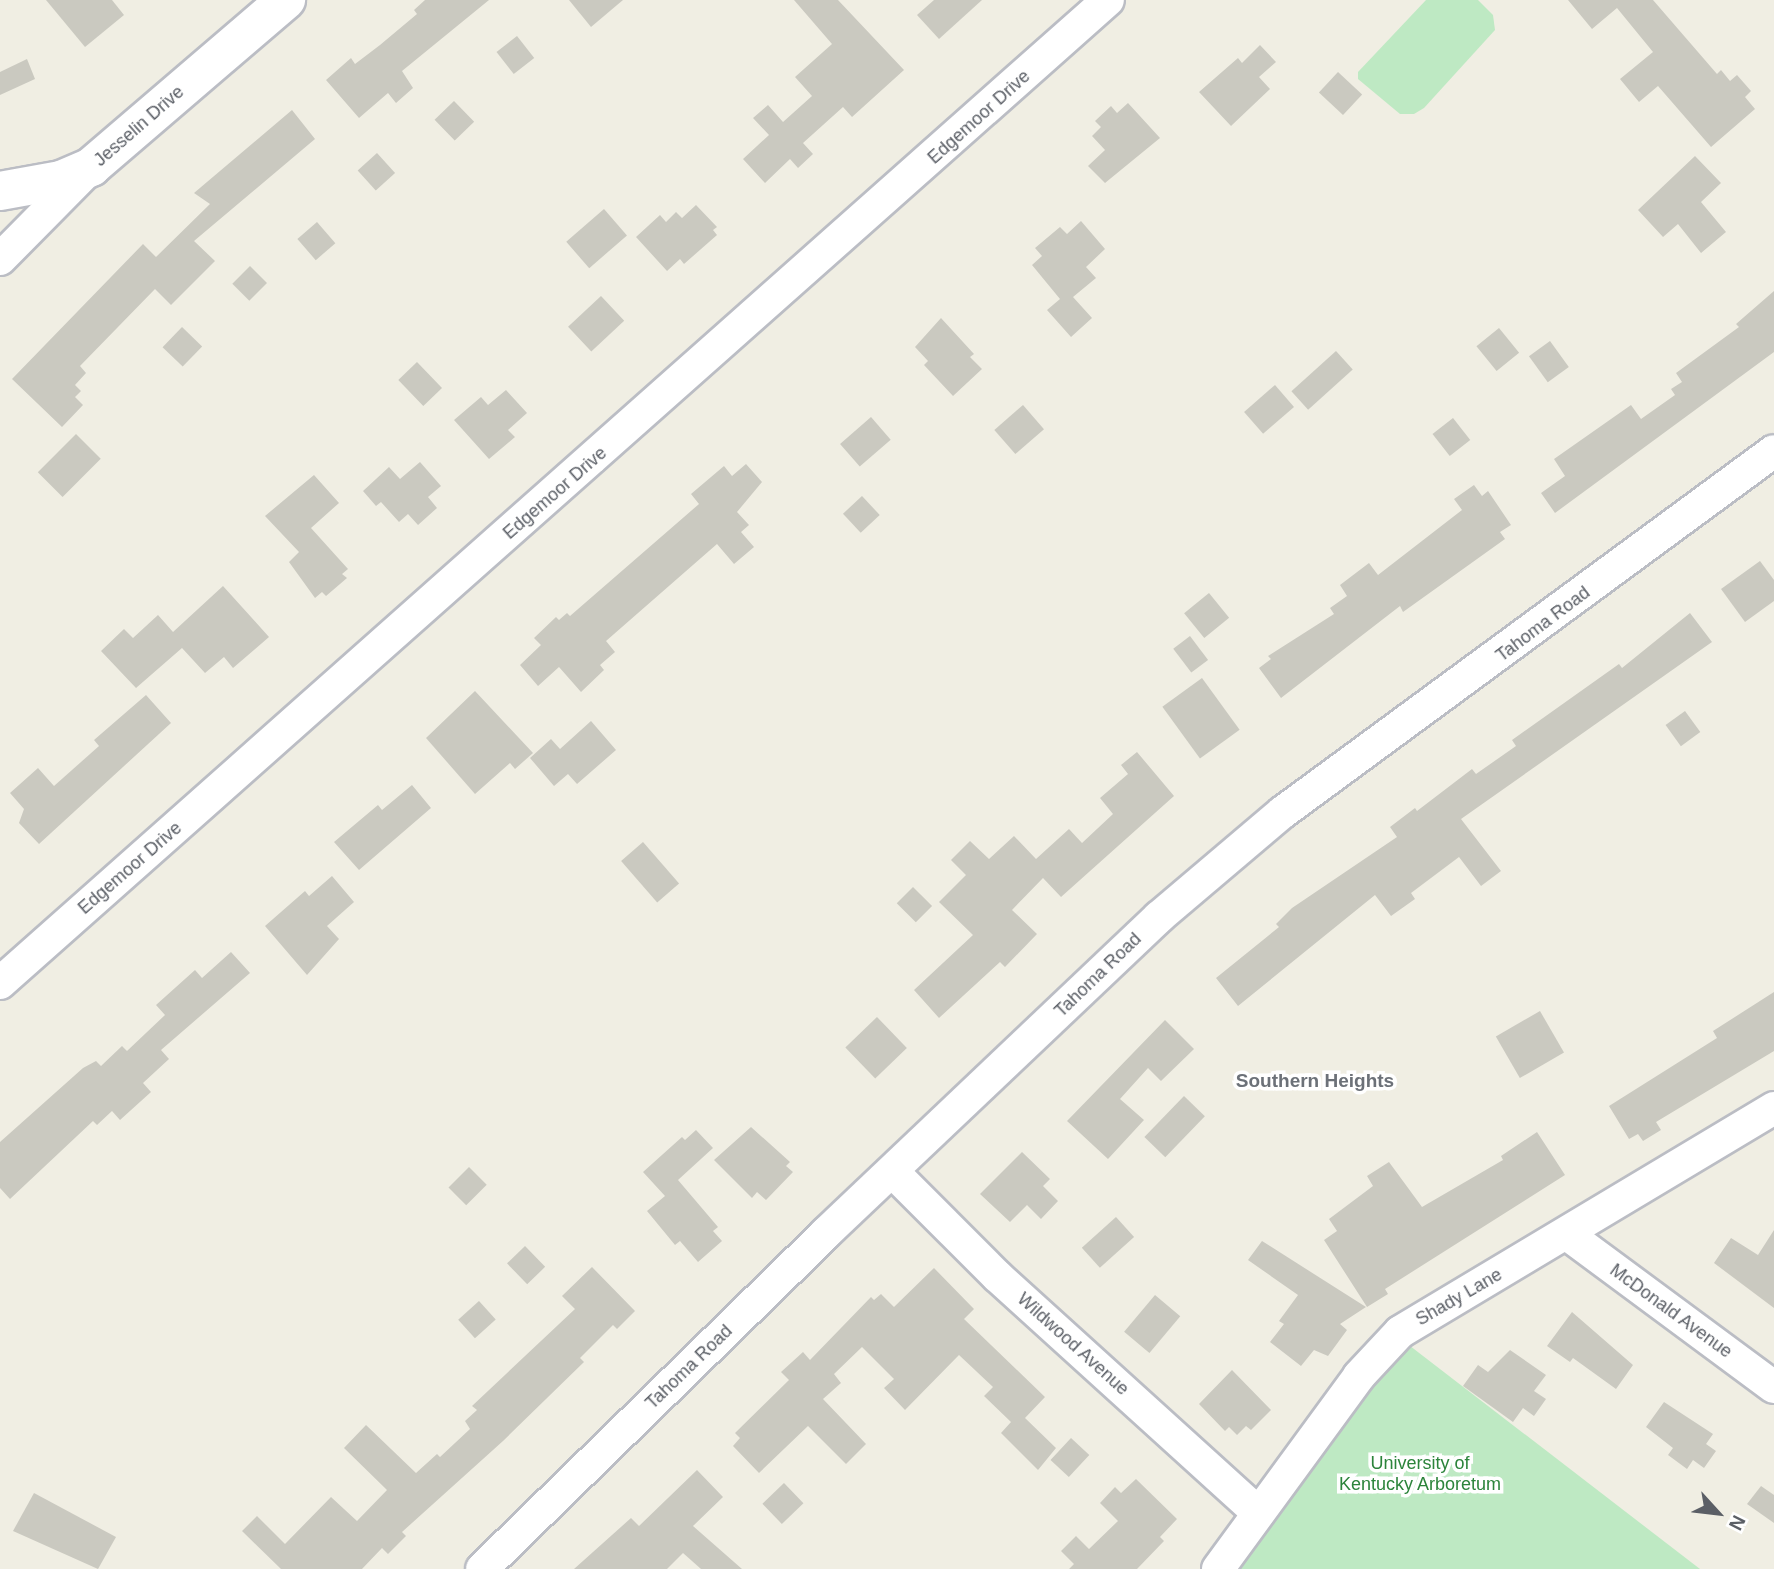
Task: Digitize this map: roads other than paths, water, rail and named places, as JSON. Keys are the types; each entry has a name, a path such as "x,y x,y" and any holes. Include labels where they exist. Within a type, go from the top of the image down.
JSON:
{"street":[{"name":"Jesselin Drive","path":"0,259 91,167 286,0"},
{"name":"Edgemoor Drive","path":"0,983 1108,0"},
{"path":"0,191 61,180 91,167"},
{"name":"Tahoma Road","path":"482,1569 893,1172 1222,862 1774,451"},
{"name":"Shady Lane","path":"1218,1569 1359,1376 1400,1332 1774,1108"},
{"name":"Wildwood Avenue","path":"893,1172 997,1276 1258,1513"},
{"name":"McDonald Avenue","path":"1567,1234 1774,1387"}],"district":[{"name":"Southern Heights","path":"1315,1081"}],"park label":[{"name":"University of Kentucky Arboretum","path":"1420,1474"}]}
